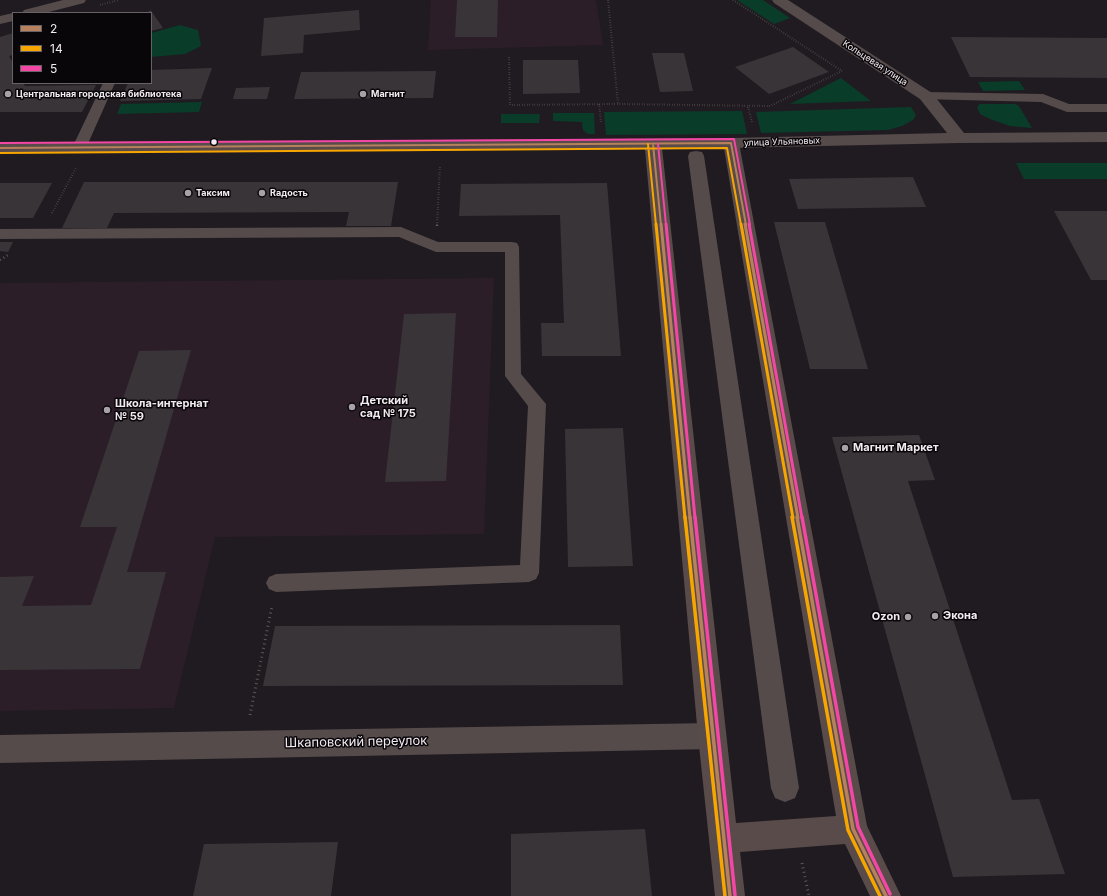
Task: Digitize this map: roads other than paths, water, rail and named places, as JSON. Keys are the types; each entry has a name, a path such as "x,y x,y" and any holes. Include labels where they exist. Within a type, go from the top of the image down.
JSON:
{"main road":[{"name":"улица Ульяновых","path":"0,148 731,143"},
{"path":"731,143 853,829 886,896"},
{"path":"653,144 712,736 730,896"},
{"path":"724,839 853,829"}],"street":[{"path":"33,12 79,0"},
{"name":"Кольцевая улица","path":"779,0 926,96 959,138"},
{"path":"0,20 12,17"},
{"name":"улица Ульяновых","path":"731,143 959,138 1107,137"},
{"path":"696,156 785,788"},
{"name":"Шкаповский переулок","path":"0,749 712,736"}],"lane":[{"path":"82,148 110,84"},
{"path":"926,96 1043,98 1067,108 1107,108"},
{"path":"0,234 401,232 436,247 512,247 514,376 536,404 529,573 276,583"}],"place":[{"name":"Центральная городская библиотека","path":"8,94"},
{"name":"Магнит","path":"363,94"},
{"name":"Таксим","path":"188,193"},
{"name":"Rадость","path":"262,193"},
{"name":"Детский сад № 175","path":"352,407"},
{"name":"Школа-интернат № 59","path":"107,410"},
{"name":"Магнит Маркет","path":"845,448"},
{"name":"Экона","path":"935,616"},
{"name":"Ozon","path":"908,617"}]}
